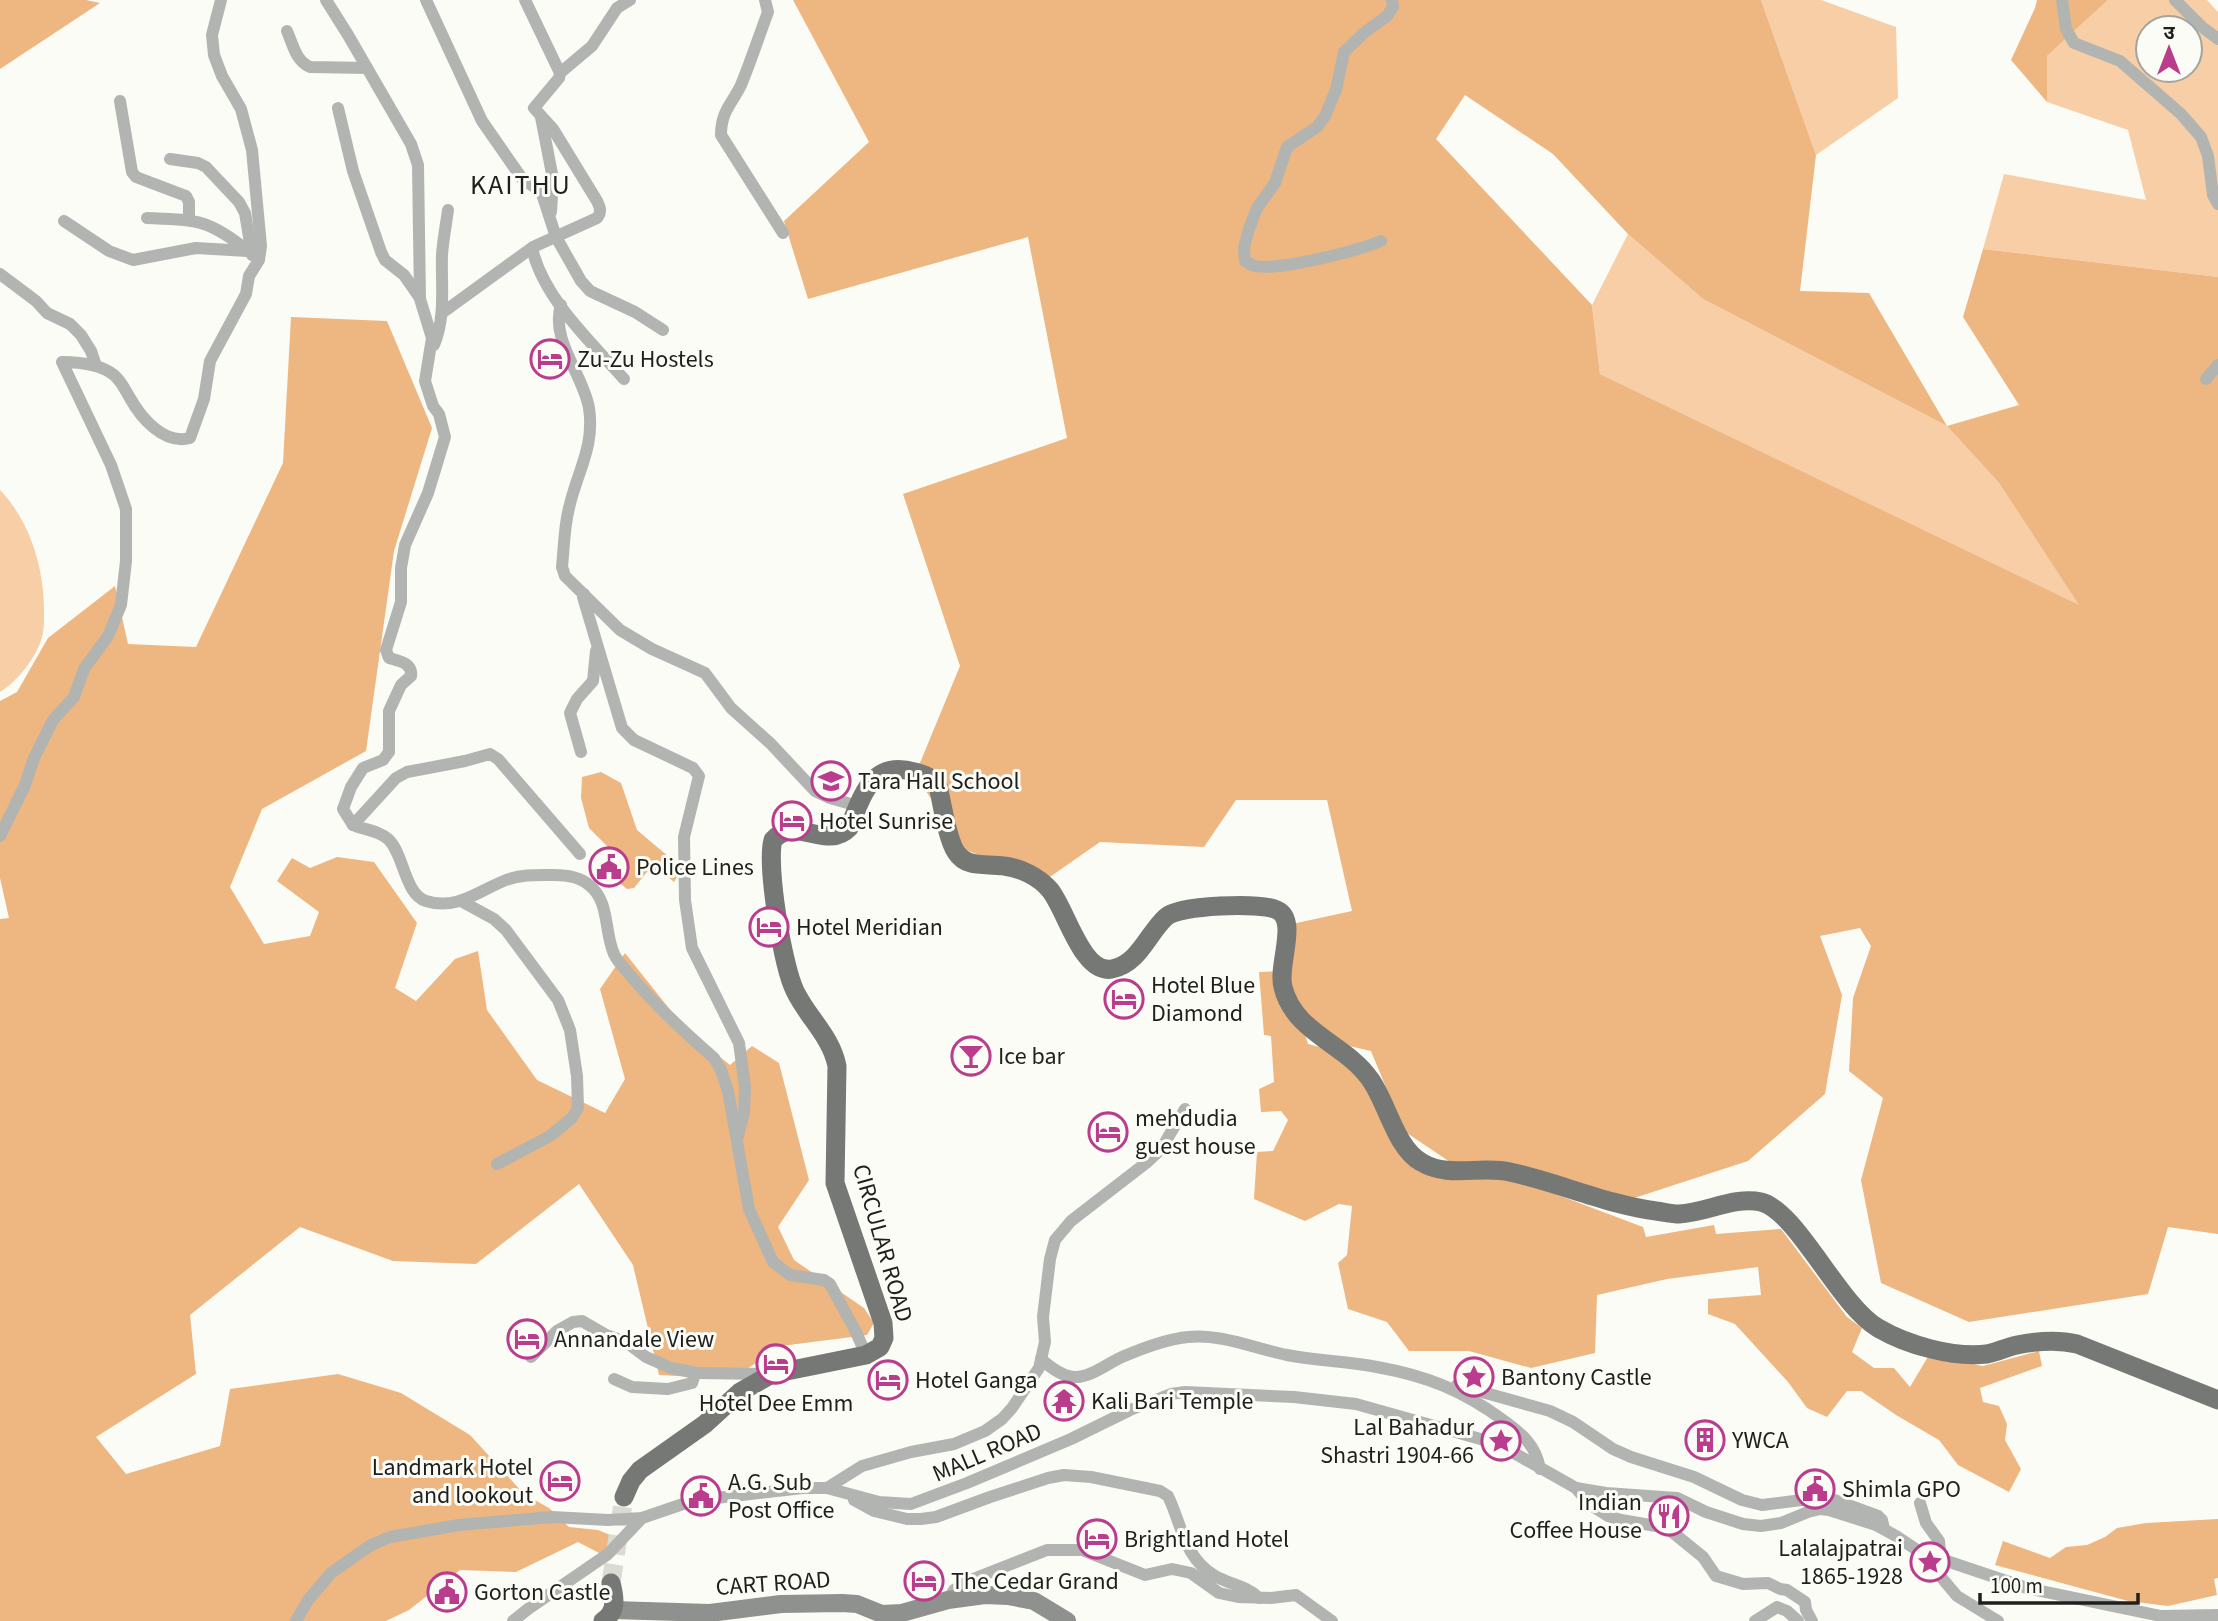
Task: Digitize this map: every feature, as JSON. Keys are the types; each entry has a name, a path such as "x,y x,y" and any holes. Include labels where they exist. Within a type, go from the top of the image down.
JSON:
{"main road":[{"name":"CIRCULAR ROAD","path":"866,1355 880,1347 884,1330 835,1183 834,1055 830,1042 796,993 790,979 783,951 771,856 773,841 781,833 794,830 839,837 849,828 867,785 875,777 890,771 907,770 931,778 938,786 956,851 970,863 1020,869 1040,881 1054,896 1087,959 1105,969 1123,965 1134,956 1166,917 1179,910 1264,905 1280,911 1286,916 1288,923 1282,966 1283,990 1295,1011 1317,1036 1347,1055 1371,1080 1400,1138 1411,1154 1421,1162 1455,1172 1506,1171 1639,1209 1680,1214 1757,1201 1770,1205 1788,1221 1856,1311 1876,1327 1911,1344 1950,1352 1988,1353 2050,1340 2065,1341 2218,1400"},
{"path":"624,1497 631,1481 640,1470 705,1424 740,1392 772,1374 866,1355"},
{"path":"608,1616 615,1598 611,1583"},
{"name":"CART ROAD","path":"608,1616 834,1603 857,1604 882,1614 902,1613 948,1600 985,1595 1034,1601 1068,1621"}],"street":[{"path":"0,836 53,720 74,697 84,669 108,636 121,605 126,509 111,465 62,362 96,366 113,374 138,411 156,430 178,439 190,438 204,399 210,361 246,294 260,231 252,150 240,109 214,55 212,36 221,0"},
{"path":"326,0 411,144 418,166 420,299 432,338 425,381 445,437 428,493 402,557 401,601 386,650 389,658 408,665 412,674 401,685 388,711 389,752 383,760 363,768 343,804 345,814 353,825 388,839 414,892 424,901 441,904 461,901 521,876 564,875 590,885 603,903 613,953 650,999 714,1058 721,1070 728,1091 749,1209 773,1262 790,1275 824,1280 830,1284 866,1355"},
{"path":"426,0 482,121 523,180 541,191 556,237 575,274 590,291 635,312 663,330"},
{"path":"524,0 560,73"},
{"path":"442,313 532,248 597,218 600,208 553,128 534,106 551,88 560,73 592,46 617,8 630,0"},
{"path":"765,0 768,12 740,86 725,110 721,135 783,233"},
{"path":"1381,241 1363,248 1289,263 1255,266 1245,261 1244,247 1249,229 1257,208 1275,183 1287,147 1317,127 1325,116 1336,90 1344,52 1387,16 1393,6 1392,0"},
{"path":"2062,0 2066,29 2074,44 2120,61 2181,114 2202,137 2208,156 2213,195 2218,204"},
{"path":"2175,0 2218,39"},
{"path":"287,31 298,58 304,65 367,68"},
{"path":"120,101 132,172 136,177 186,196 189,202 189,220"},
{"path":"338,108 354,171 381,252 385,260 404,275 420,299"},
{"path":"541,117 553,178 550,219"},
{"path":"170,159 198,163 206,167 239,202 245,213 253,255"},
{"path":"430,355 438,336 442,313 442,253 448,211"},
{"path":"147,218 189,220 214,227 253,255"},
{"path":"64,221 110,251 133,260 196,248 253,255"},
{"path":"532,248 535,264 544,282 624,379"},
{"path":"0,274 36,301 47,313 70,324 86,343 96,366"},
{"path":"561,305 558,313 560,332 588,405 590,425 586,456 569,508 562,567 565,576 627,635 705,673 731,708 771,744 815,791 859,806"},
{"path":"2218,365 2206,380 2218,379"},
{"path":"584,593 622,728 634,740 693,768 699,776 684,837 685,900 692,948 739,1043 745,1087 744,1113 736,1143"},
{"path":"581,752 570,713 577,699 593,681 597,644"},
{"path":"353,825 396,778 407,772 490,754 498,759 580,854"},
{"path":"461,901 494,919 506,930 558,1000 570,1030 578,1076 578,1108 572,1118 550,1136 497,1164"},
{"path":"827,1488 862,1466 911,1452 954,1444 985,1431 1002,1419 1039,1368 1045,1342 1043,1317 1047,1279 1055,1240 1071,1221 1161,1149 1185,1109"},
{"path":"531,1357 557,1331 573,1322 582,1321 671,1368 692,1372 772,1374"},
{"path":"1041,1359 1050,1367 1077,1377 1121,1357 1163,1343 1189,1337 1213,1336 1256,1349 1313,1360 1375,1366 1550,1411 1631,1457 1694,1477 1742,1500 1762,1505 1826,1497 1878,1516 1884,1529"},
{"path":"614,1379 632,1387 668,1389 692,1383 692,1372"},
{"path":"1436,1382 1480,1402 1510,1425 1532,1444 1538,1455 1540,1469"},
{"name":"MALL ROAD","path":"296,1621 308,1600 331,1573 371,1545 390,1537 459,1525 552,1517 608,1520 642,1518 683,1504 803,1488 827,1488 879,1502 911,1504 1071,1439 1130,1410 1171,1394 1185,1392 1294,1397 1356,1404 1484,1440 1507,1449 1576,1488 1677,1498 1706,1512 1743,1524 1761,1526 1780,1523 1820,1509 1853,1518 1884,1529 1920,1552 1957,1596 1998,1621"},
{"path":"847,1492 852,1499 874,1511 907,1519 921,1519 936,1517 990,1497 1064,1475 1091,1477 1160,1491 1168,1496 1183,1538 1198,1564 1222,1580 1251,1591 1259,1598"},
{"path":"1576,1488 1589,1504 1608,1516 1671,1531 1703,1557 1716,1576 1743,1584 1768,1583 1787,1590 1805,1602 1812,1621"},
{"path":"1920,1503 1926,1522 1939,1541 1941,1559"},
{"path":"513,1621 608,1554 642,1518"},
{"path":"948,1600 954,1590 968,1581 1047,1550 1082,1550 1145,1575 1172,1569 1191,1573 1219,1593 1238,1597 1296,1595 1332,1621"},
{"path":"1920,1552 2028,1588 2161,1616 2218,1615"},
{"path":"1755,1621 1777,1607 1787,1611 1798,1621"}],"shaded area":[{"path":"0,0 86,0 100,3 0,69"},
{"path":"793,0 1761,0 1816,155 1800,291 1869,293 1947,426 2019,405 1963,317 1983,249 2218,277 2218,1234 2168,1227 2148,1294 1969,1322 1881,1283 1861,1180 1883,1098 1849,1071 1853,998 1871,946 1860,928 1820,936 1842,995 1825,1094 1748,1161 1628,1200 1450,1162 1404,1131 1371,1051 1315,1038 1288,979 1308,1044 1361,1058 1398,1141 1441,1174 1505,1175 1643,1227 1646,1237 1714,1225 1716,1234 1781,1229 1847,1317 1862,1328 1852,1352 1874,1368 1894,1368 1910,1387 1929,1355 1983,1366 2039,1351 2042,1366 1980,1388 1983,1402 1999,1406 2007,1424 2005,1440 2021,1469 2009,1492 1958,1465 1939,1440 1861,1391 1847,1391 1827,1417 1807,1408 1788,1382 1735,1324 1708,1314 1708,1299 1761,1295 1758,1267 1667,1279 1597,1295 1595,1353 1531,1368 1469,1351 1409,1351 1387,1322 1348,1309 1338,1263 1347,1255 1352,1206 1339,1204 1305,1221 1254,1199 1257,1152 1273,1151 1288,1120 1281,1111 1261,1112 1259,1089 1274,1082 1271,1036 1264,1035 1259,972 1286,971 1292,924 1352,911 1327,800 1236,800 1204,847 1100,842 1044,881 966,850 915,775 960,666 903,494 1067,438 1028,237 808,299 784,221 869,142","holes":["1465,95 1553,154 1628,234 1703,299 1947,426 1999,483 2079,605 1600,374 1592,305 1436,139"]},
{"path":"1761,0 1821,0 1896,27 1898,98 1816,155"},
{"path":"2037,0 2108,0 2047,56 2047,102 2011,60"},
{"path":"2108,0 2207,0 2218,12 2218,277 1983,249 2004,174 2146,200 2128,130 2047,102 2047,56"},
{"path":"1628,234 1703,299 1947,426 1999,483 2080,606 1600,374 1592,305"},
{"path":"291,317 387,321 432,428 394,551 366,751 262,809 230,887 264,944 310,936 319,912 277,881 292,858 310,868 337,857 374,862 417,923 395,988 416,1001 455,959 478,951 487,1010 537,1080 605,1113 625,1079 600,989 625,953 687,1031 730,1065 752,1046 779,1063 809,1180 778,1227 794,1260 864,1308 874,1323 867,1335 781,1346 732,1379 659,1375 633,1265 579,1184 476,1264 393,1261 300,1227 190,1315 196,1374 96,1437 126,1474 220,1446 230,1389 338,1374 401,1393 470,1435 524,1494 549,1508 569,1527 598,1530 615,1537 601,1554 578,1542 516,1572 460,1570 409,1610 386,1621 0,1621 0,919 9,918 0,878 0,701 17,692 48,638 115,586 128,644 196,647 283,463"},
{"path":"0,490 20,517 34,548 42,581 44,615 43,634 31,661 20,675 0,692"},
{"path":"601,772 621,783 637,830 676,863 677,877 674,882 666,875 647,872 634,888 627,889 617,881 613,858 607,846 589,828 581,798 582,777"},
{"path":"2218,1519 2218,1578 2214,1579 2217,1595 2168,1606 2128,1601 1995,1565 2003,1541 2050,1558 2066,1547 2087,1545 2117,1528 2146,1523"}],"tunnel":[{"path":"611,1583 624,1497"}],"place":[{"name":"Zu-Zu Hostels","path":"550,359"},
{"name":"Tara Hall School","path":"831,781"},
{"name":"Hotel Sunrise","path":"792,821"},
{"name":"Police Lines","path":"609,867"},
{"name":"Hotel Meridian","path":"769,927"},
{"name":"Hotel Blue Diamond","path":"1124,999"},
{"name":"Ice bar","path":"971,1056"},
{"name":"mehdudia guest house","path":"1108,1132"},
{"name":"Annandale View","path":"527,1339"},
{"name":"Hotel Dee Emm","path":"776,1364"},
{"name":"Bantony Castle","path":"1474,1377"},
{"name":"Hotel Ganga","path":"888,1380"},
{"name":"Kali Bari Temple","path":"1064,1401"},
{"name":"YWCA","path":"1705,1440"},
{"name":"Lal Bahadur Shastri 1904-66","path":"1501,1441"},
{"name":"Landmark Hotel and lookout","path":"560,1481"},
{"name":"Shimla GPO","path":"1815,1489"},
{"name":"A.G. Sub Post Office","path":"701,1496"},
{"name":"Indian Coffee House","path":"1669,1516"},
{"name":"Brightland Hotel","path":"1097,1539"},
{"name":"Lalalajpatrai 1865-1928","path":"1930,1562"},
{"name":"The Cedar Grand","path":"924,1581"},
{"name":"Gorton Castle","path":"447,1592"}],"district":[{"name":"KAITHU","path":"521,184"}]}
